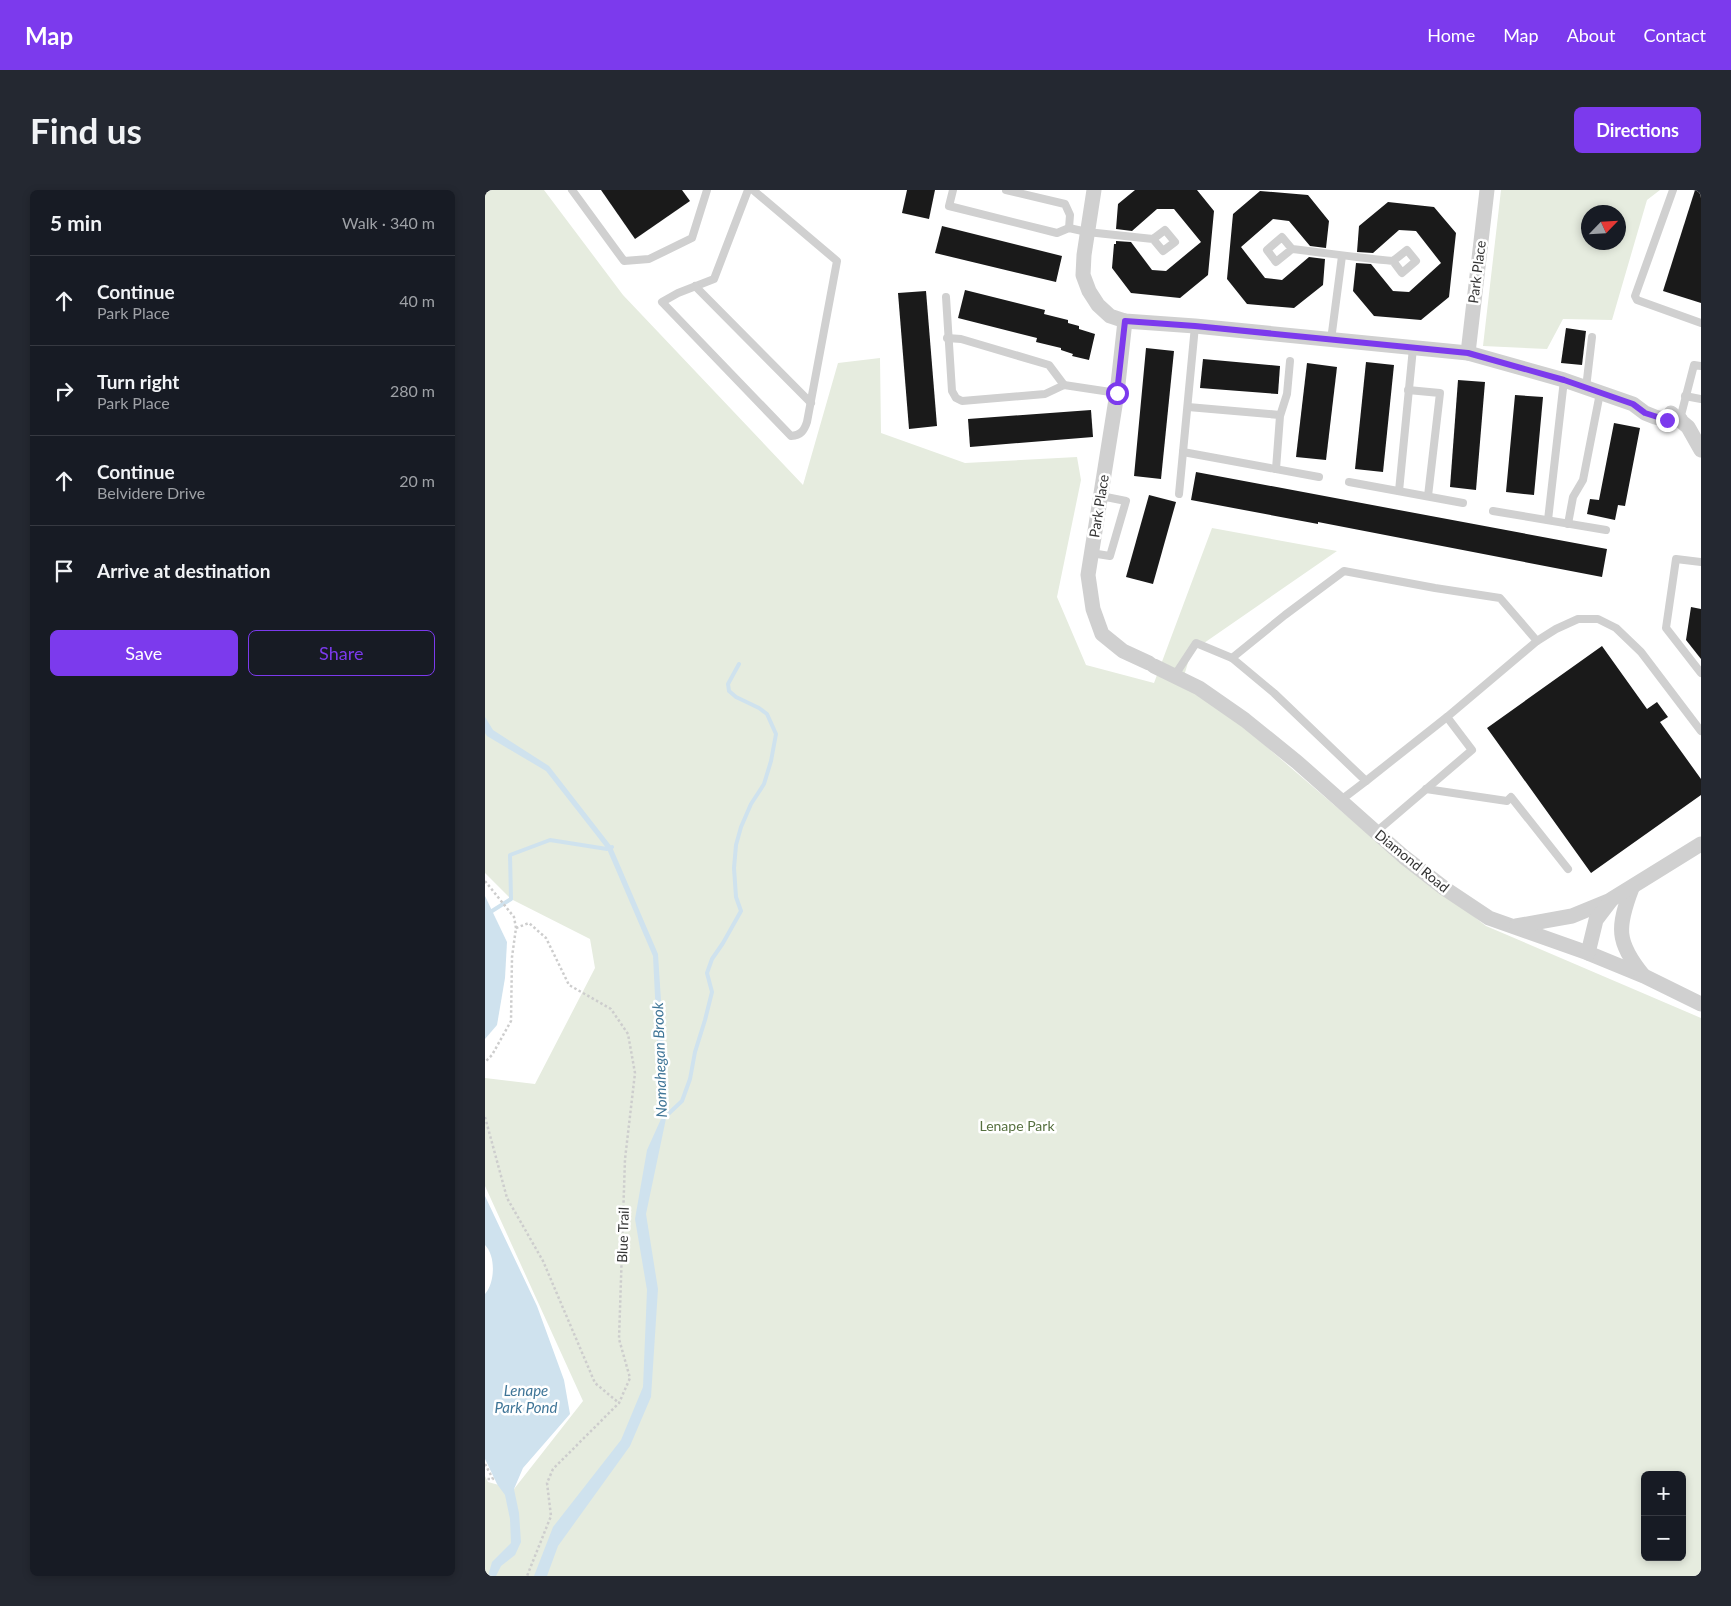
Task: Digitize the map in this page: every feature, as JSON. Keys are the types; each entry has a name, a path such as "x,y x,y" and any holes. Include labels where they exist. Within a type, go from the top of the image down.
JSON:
{"street":[{"path":"1093,190 1083,275 1089,291 1098,305 1110,316 1125,321 1195,326 1468,353 1564,380 1633,404 1647,404 1669,412 1688,427 1700,446"},
{"name":"Park Place","path":"1468,353 1487,190"},
{"name":"Park Place","path":"1125,321 1117,393 1088,575 1093,609 1102,634 1123,651 1151,665"},
{"name":"Diamond Road","path":"1151,665 1199,688 1245,720 1297,762 1404,857 1444,888 1489,918 1588,953 1644,976 1701,1004"},
{"path":"1514,926 1572,916 1612,899 1701,844"},
{"path":"1632,888 1620,924 1621,938 1632,962 1644,976"},
{"path":"1588,953 1596,920 1612,899"}],"lane":[{"path":"572,190 624,261 649,259 692,238 707,190"},
{"path":"748,190 713,279 662,302 791,436 798,435 804,431 811,403 837,261 753,190"},
{"path":"953,190 949,206 1057,233 1069,228 1087,232 1153,239"},
{"path":"1006,190 1065,204 1069,215 1069,228"},
{"path":"1673,190 1635,298 1701,323"},
{"path":"1292,249 1393,261"},
{"path":"1331,340 1342,256"},
{"path":"695,286 811,403"},
{"path":"945,297 952,392 956,398 962,401 1045,394 1064,385 1117,393"},
{"path":"1179,494 1195,326"},
{"path":"1567,524 1573,497 1583,480 1593,390 1592,337"},
{"path":"947,338 961,339 1049,365 1064,385"},
{"path":"1399,490 1413,348"},
{"path":"1276,469 1280,415 1287,394 1290,361"},
{"path":"1680,419 1694,365 1701,366"},
{"path":"1548,520 1564,380"},
{"path":"1409,390 1440,393 1428,496"},
{"path":"1685,396 1701,399"},
{"path":"1188,407 1280,415"},
{"path":"1183,452 1319,477"},
{"path":"1349,482 1463,503"},
{"path":"1091,553 1111,556 1126,501 1101,496"},
{"path":"1493,511 1606,530"},
{"path":"1701,562 1676,559 1666,628 1701,674"},
{"path":"1232,658 1344,571 1500,598 1537,642"},
{"path":"1341,800 1447,717 1537,642 1556,629 1578,619 1598,619 1617,628 1641,652 1701,731"},
{"path":"1175,675 1195,643 1232,658 1274,693 1366,781"},
{"path":"1376,832 1472,750 1447,717"},
{"path":"1426,789 1507,800 1511,797 1568,869"}],"path":[{"path":"485,882 514,917 516,928 512,957 511,1021 492,1055 485,1062"},
{"name":"Blue Trail","path":"516,928 529,923 546,938 569,984 611,1009 629,1034 635,1074 625,1159 619,1339 629,1378 619,1403 553,1469 547,1483 551,1516 527,1576"},
{"path":"485,1117 507,1198 543,1261 595,1384 619,1403"},
{"path":"485,1464 493,1479 485,1479"}],"green space":[{"name":"Lenape Park","path":"485,190 544,190 623,295 803,485 838,363 880,358 881,433 965,463 1077,457 1081,480 1057,597 1086,665 1154,683 1212,528 1337,551 1191,652 1182,683 1212,700 1361,828 1486,926 1701,1018 1701,1576 485,1576 485,1476 488,1482 514,1489 583,1401 485,1186 485,1078 535,1084 595,968 590,939 511,899 485,873"},
{"path":"1501,190 1660,190 1647,200 1612,320 1563,319 1547,349 1483,346"}],"water":[{"name":"Nomahegan Brook","path":"485,717 493,730 549,766 612,847 658,954 668,1109 646,1214 658,1289 651,1397 630,1446 558,1546 547,1576 534,1576 553,1527 621,1440 643,1387 647,1290 635,1219 647,1150 661,1119 653,956 607,849 546,771 487,736 485,733"},
{"path":"485,896 507,942 505,978 497,1025 485,1039"},
{"name":"Lenape Park Pond","path":"485,1196 537,1306 564,1380 570,1414 523,1468 514,1489 519,1513 521,1542 515,1555 501,1566 496,1576 488,1576 492,1562 511,1543 510,1519 505,1495 497,1484 485,1459 485,1294 491,1283 493,1270 491,1256 485,1245"}],"building":[{"path":"601,190 682,190 690,201 635,239"},
{"path":"907,190 935,190 929,219 902,213"},
{"path":"1135,190 1197,190 1214,211 1208,275 1180,298 1131,293 1112,268 1114,244 1116,244 1116,241 1131,242 1152,270 1166,271 1201,242 1174,209 1157,209 1132,231 1116,229 1118,204"},
{"path":"1695,190 1701,190 1701,303 1663,291"},
{"path":"1260,191 1308,195 1329,221 1326,248 1310,246 1289,221 1273,219 1241,247 1265,278 1282,280 1309,257 1325,259 1323,285 1294,308 1247,304 1227,279 1233,214"},
{"path":"1388,202 1434,207 1456,233 1449,297 1421,320 1374,316 1353,291 1356,263 1371,264 1393,291 1409,292 1441,263 1416,231 1399,230 1373,253 1357,252 1359,226"},
{"path":"942,226 1062,256 1056,282 935,253"},
{"path":"965,290 1045,310 1044,314 1068,320 1068,323 1079,326 1079,329 1095,334 1089,360 1072,356 1073,354 1061,350 1061,348 1036,342 1037,338 958,318"},
{"path":"926,291 937,426 909,429 898,293"},
{"path":"1566,328 1586,331 1582,365 1561,363"},
{"path":"1146,348 1174,351 1161,479 1134,476"},
{"path":"1203,359 1280,366 1278,394 1200,388"},
{"path":"1366,362 1394,365 1383,472 1355,469"},
{"path":"1307,363 1337,367 1326,460 1296,457"},
{"path":"1458,380 1485,382 1476,490 1450,487"},
{"path":"1515,395 1543,397 1534,495 1506,492"},
{"path":"1091,410 1093,437 970,447 968,419"},
{"path":"1614,423 1640,428 1625,506 1618,505 1615,520 1587,514 1590,499 1599,500"},
{"path":"1196,472 1607,549 1602,577 1318,522 1318,524 1191,500"},
{"path":"1149,495 1176,502 1153,584 1126,577"},
{"path":"1691,607 1701,609 1701,659 1686,640"},
{"path":"1602,646 1647,709 1657,702 1668,717 1660,722 1701,779 1701,795 1591,873 1487,728"}],"waterway":[{"name":"Nomahegan Brook","path":"665,1117 682,1101 690,1079 695,1052 712,992 707,973 712,959 741,911 736,897 734,868 736,845 751,804 764,784 776,734 767,714 736,697 729,691 728,684 739,664"},
{"path":"492,911 511,899 510,855 550,840 607,849 612,847"}],"route":[{"path":"1117,393 1125,321 1195,326 1468,353 1564,380 1633,404 1645,413 1667,420"}]}
